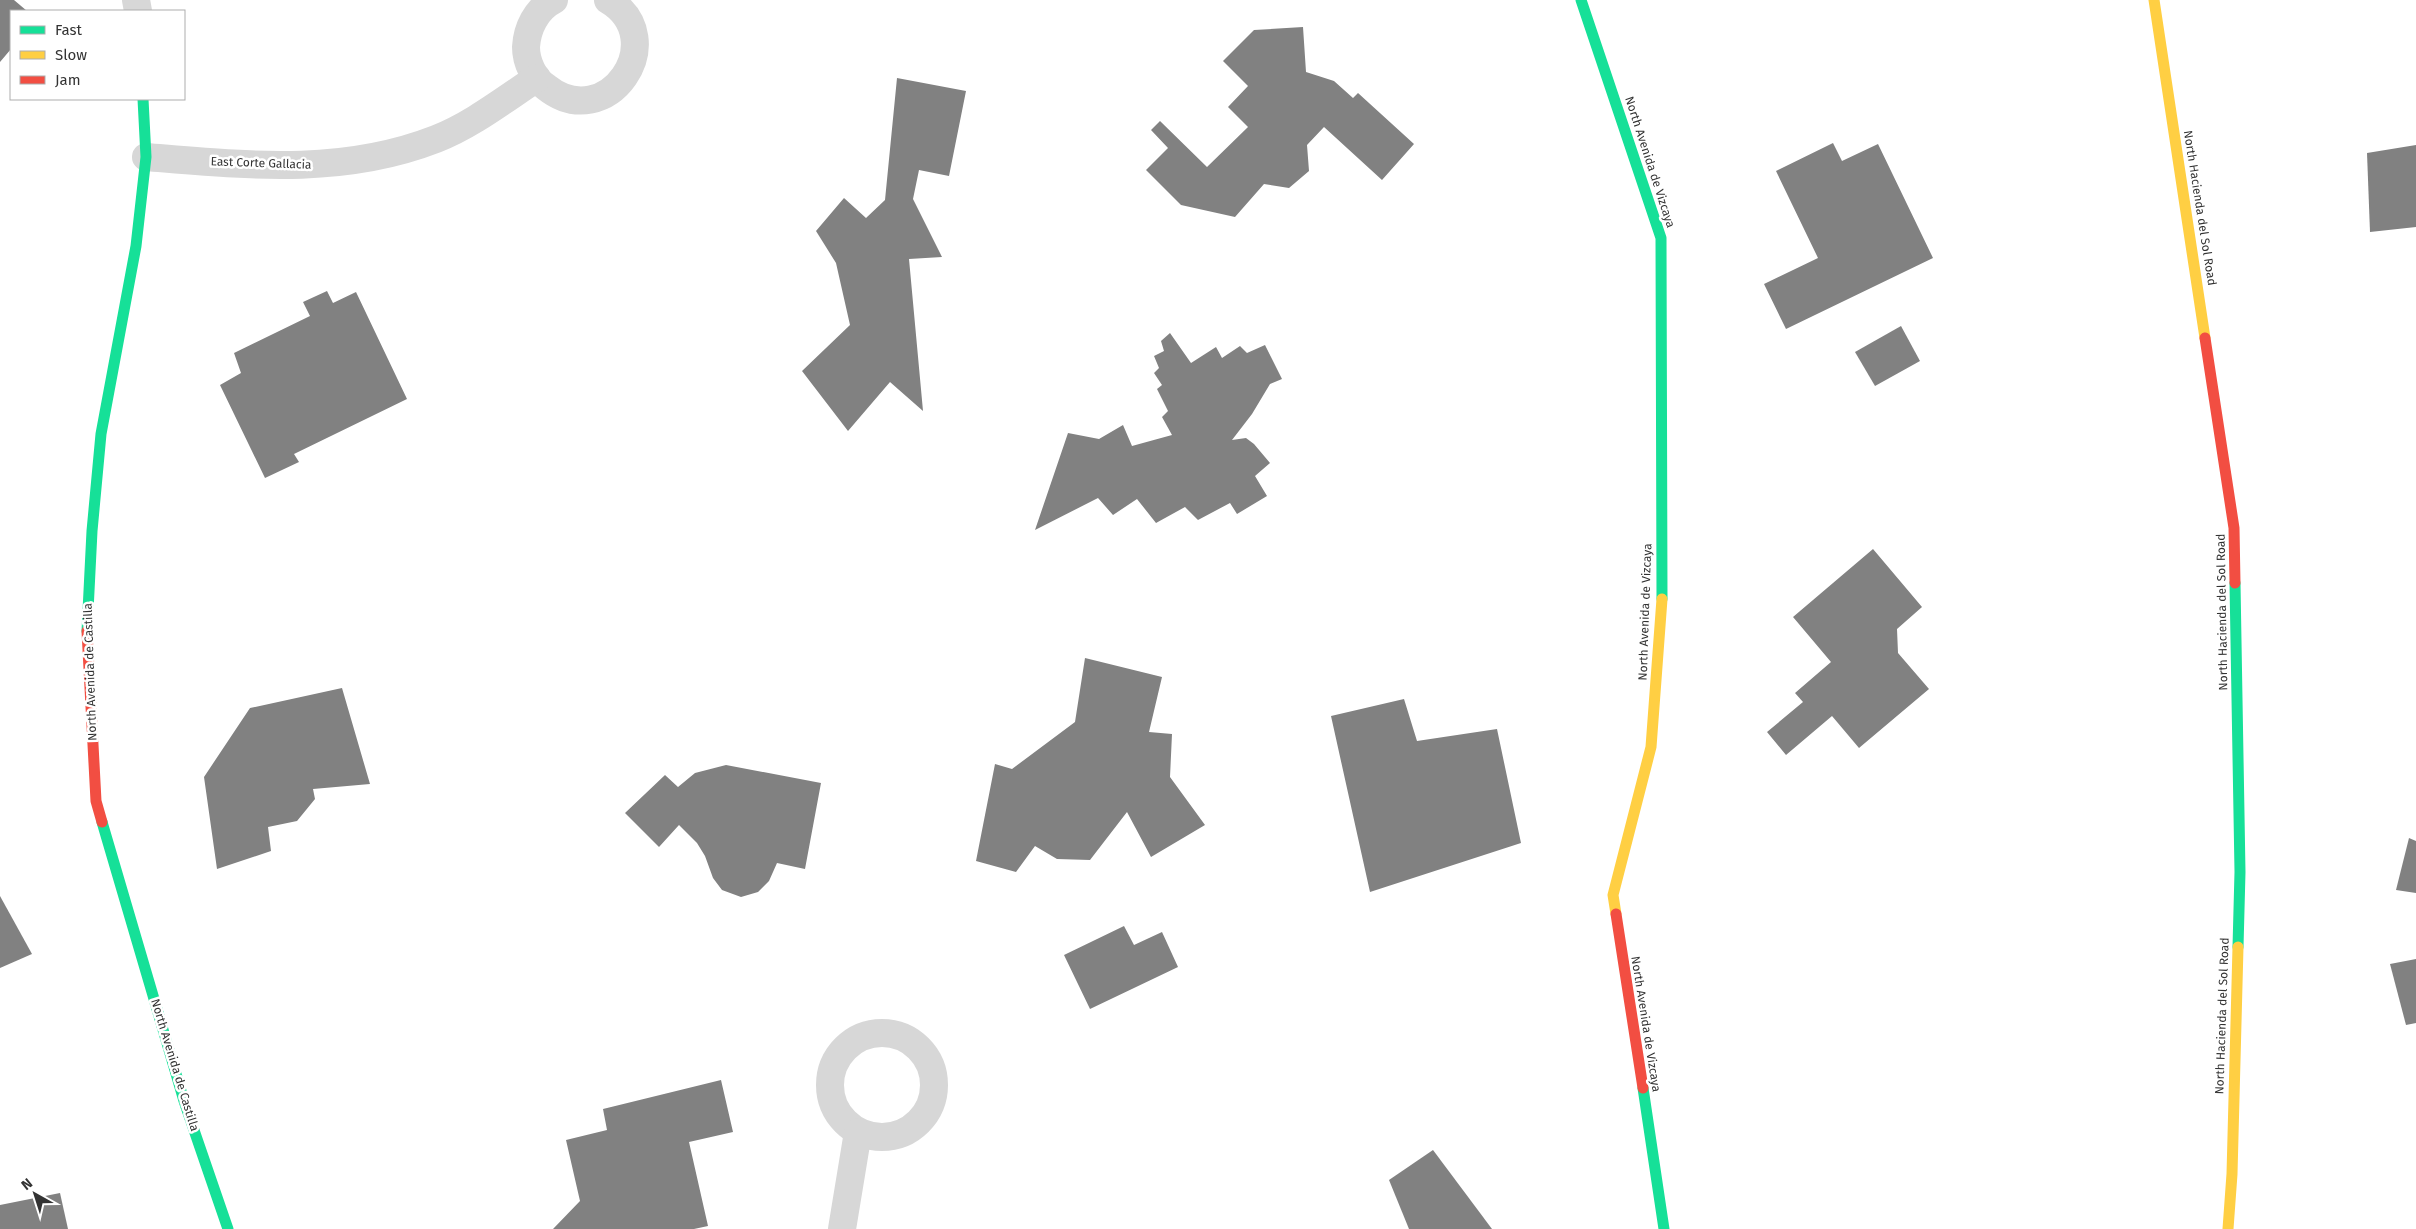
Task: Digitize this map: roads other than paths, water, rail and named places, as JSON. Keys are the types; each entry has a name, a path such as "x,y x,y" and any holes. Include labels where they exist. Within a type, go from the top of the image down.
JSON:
{"street":[{"path":"554,0 537,14 528,31 526,50 530,68 537,78 555,95 574,101 592,100 610,92 623,81 632,66 635,50 633,33 627,18 616,5 608,0"},
{"name":"North Avenida de Vizcaya","path":"1581,0 1660,238 1662,594 1657,670 1651,747 1613,896 1664,1229"},
{"name":"North Hacienda del Sol Road","path":"2154,0 2234,528 2240,872 2232,1174 2228,1229"},
{"name":"East Corte Gallacia","path":"146,157 292,166 328,164 381,155 436,139 487,111 537,78"},
{"name":"North Avenida de Castilla","path":"143,100 146,157 136,246 102,434 92,531 87,623 96,792 99,809 184,1101 228,1229"},
{"path":"842,1229 858,1132"}]}
